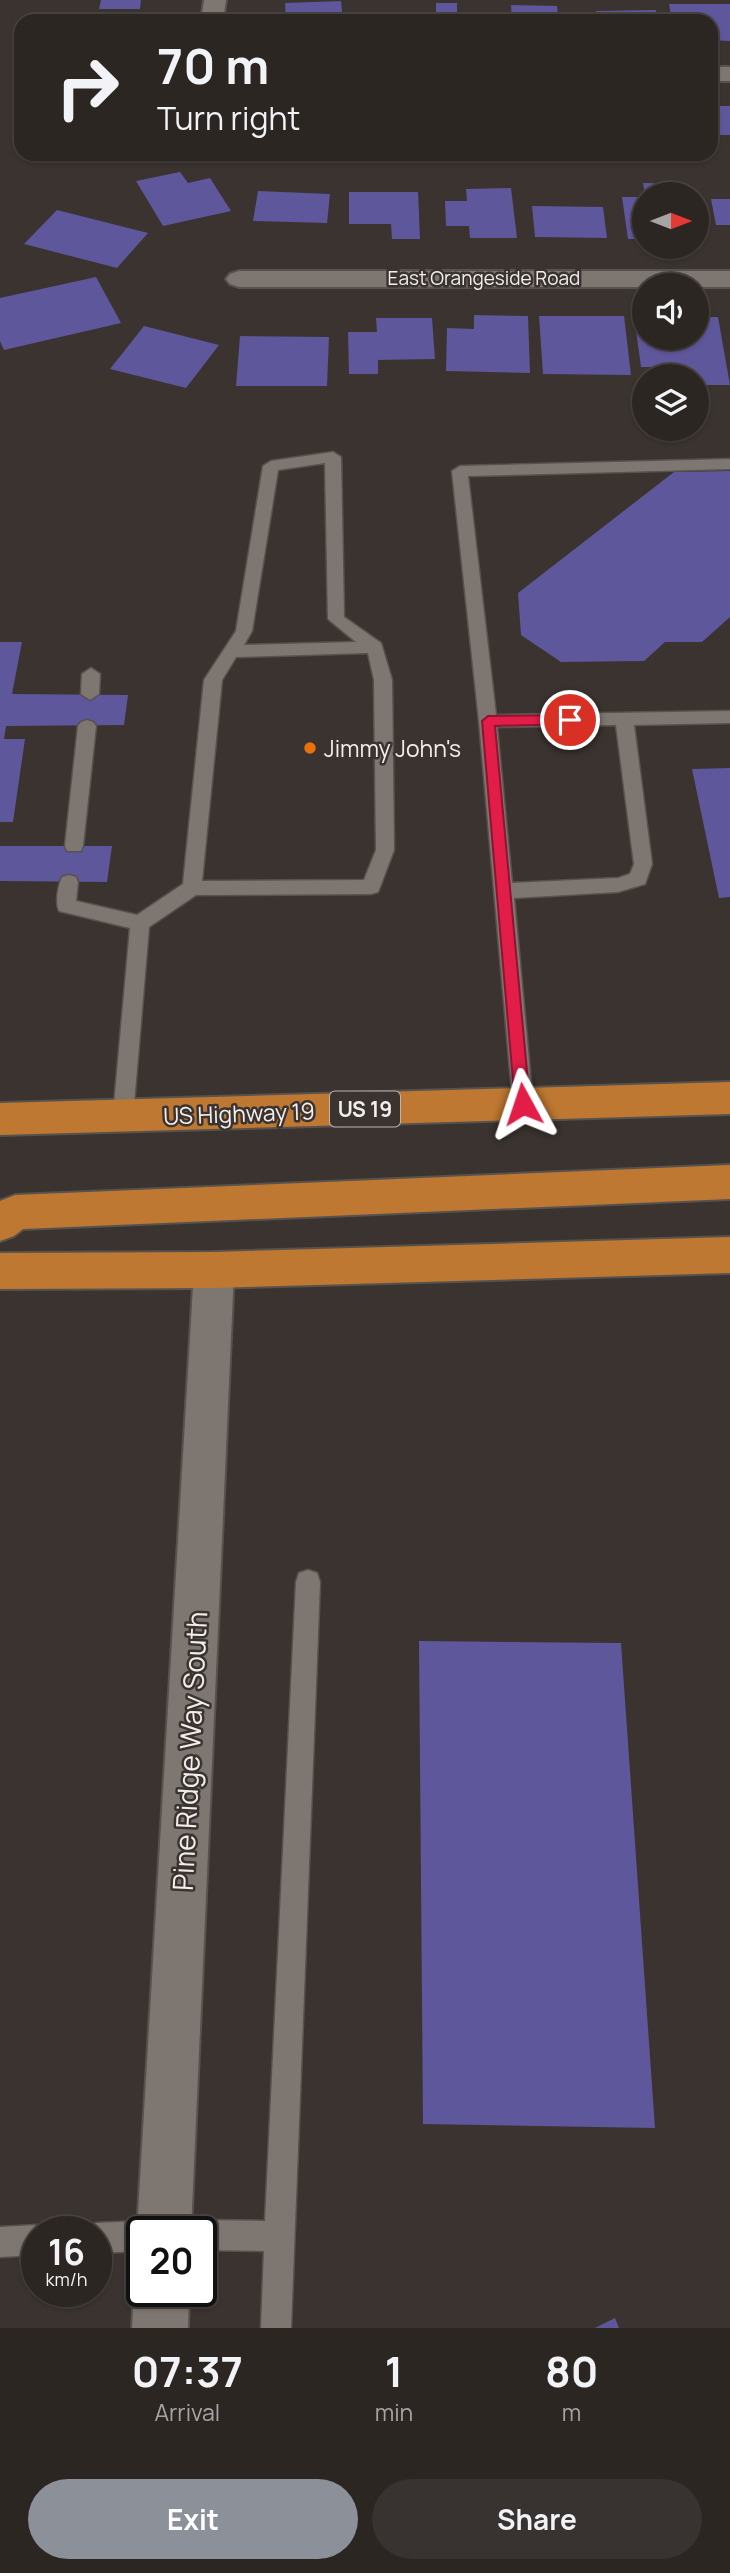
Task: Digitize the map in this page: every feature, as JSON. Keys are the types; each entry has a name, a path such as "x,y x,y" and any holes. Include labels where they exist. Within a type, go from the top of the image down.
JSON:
{"highway":[{"name":"US Highway 19","path":"0,1119 730,1098"},
{"path":"0,1136 79,1117"},
{"path":"0,1224 15,1212 730,1182"},
{"path":"0,1271 214,1270 730,1255"}],"street":[{"name":"East Orangeside Road","path":"239,279 730,279"},
{"name":"Pine Ridge Way South","path":"165,2216 214,1270"},
{"path":"160,2328 161,2307"}],"lane":[{"path":"69,882 66,906 140,923 192,888 371,887 386,850 383,680 375,647 336,619 333,457 271,466 244,631 213,680 192,888"},
{"path":"523,1104 488,721 460,471 730,464"},
{"path":"232,651 375,647"},
{"path":"90,694 91,674"},
{"path":"488,721 730,717"},
{"path":"503,891 618,885 638,879 643,864 624,719"},
{"path":"74,846 87,726"},
{"path":"123,1116 140,923"},
{"path":"276,2328 308,1582"},
{"path":"217,2235 279,2236"},
{"path":"0,2242 21,2241"}],"building":[{"path":"101,0 141,0 140,9 99,9"},
{"path":"341,1 342,14 286,14 285,3"},
{"path":"436,3 457,3 457,13 498,13 498,14 436,14"},
{"path":"669,4 730,4 730,41 718,40 718,14 671,14"},
{"path":"511,5 557,6 558,14 512,14"},
{"path":"656,10 657,14 597,14 596,11"},
{"path":"718,106 730,106 730,135 718,135"},
{"path":"180,172 188,183 210,178 231,211 163,226 136,181"},
{"path":"511,188 517,238 470,238 469,226 446,226 445,201 467,201 466,189"},
{"path":"258,191 330,194 327,223 253,221"},
{"path":"349,192 418,192 420,239 392,239 391,224 349,224"},
{"path":"622,197 632,197 632,239 628,239"},
{"path":"711,199 730,199 730,225 716,225"},
{"path":"532,206 603,207 607,238 535,237"},
{"path":"57,210 148,233 117,268 24,244"},
{"path":"96,277 121,323 4,350 0,341 0,298"},
{"path":"474,315 528,316 530,373 446,371 447,328 474,329"},
{"path":"539,316 624,316 631,375 543,374"},
{"path":"709,317 718,317 730,385 709,385 709,364 641,364 639,350 709,350"},
{"path":"376,318 432,318 435,359 378,360 378,374 349,374 348,332 377,332"},
{"path":"144,326 219,345 186,388 110,369"},
{"path":"240,336 329,337 327,386 236,386"},
{"path":"730,471 730,617 702,642 665,642 644,661 561,662 521,635 518,593 674,472"},
{"path":"0,642 22,642 12,694 128,695 124,725 6,726 4,739 25,739 13,822 0,822"},
{"path":"730,768 730,897 719,898 692,769"},
{"path":"0,846 112,846 107,882 0,881"},
{"path":"419,1641 621,1643 655,2128 423,2124"},
{"path":"615,2318 619,2328 595,2328"}],"place":[{"name":"Jimmy John's","path":"310,748"}],"route":[{"path":"523,1104 488,721 570,720"}]}
